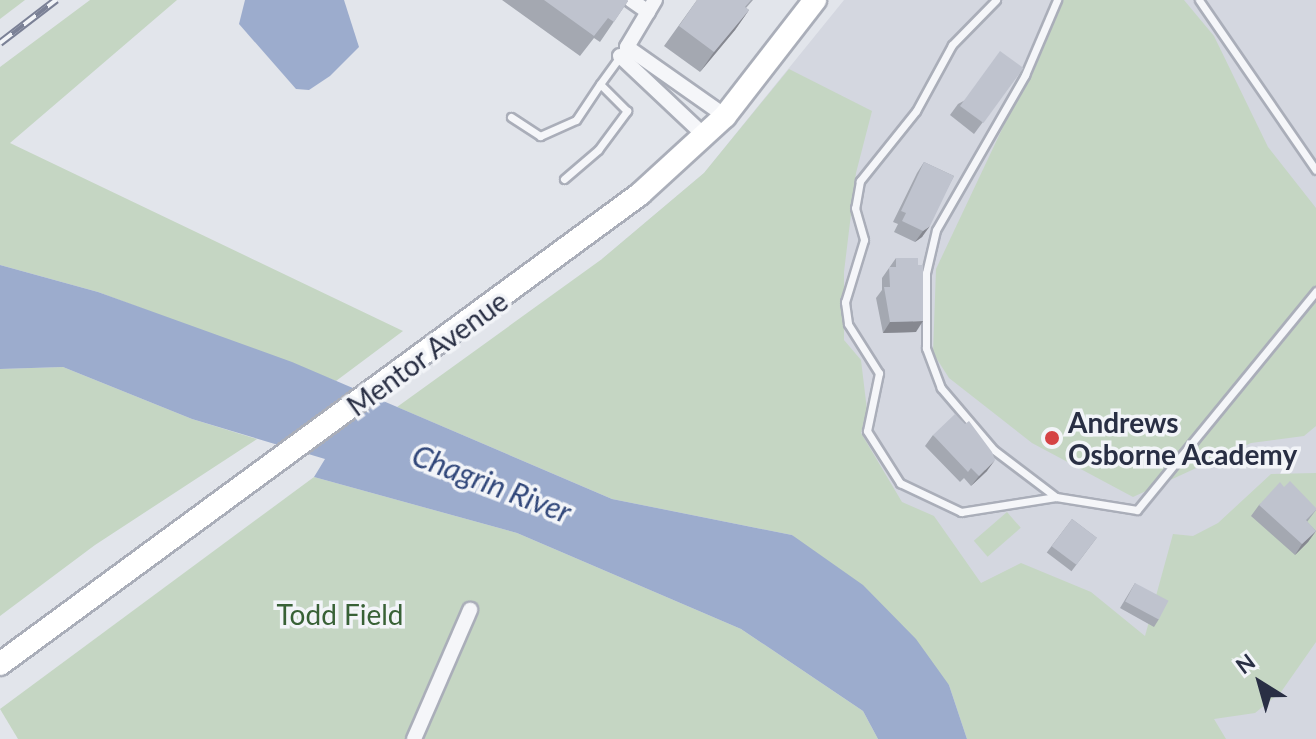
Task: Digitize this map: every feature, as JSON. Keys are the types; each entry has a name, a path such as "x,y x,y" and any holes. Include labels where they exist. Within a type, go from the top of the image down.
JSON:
{"main road":[{"name":"Mentor Avenue","path":"0,664 606,222 725,116 815,0"}],"street":[{"path":"623,51 652,6 631,0"},
{"path":"623,51 725,116"},
{"path":"623,51 705,136"},
{"path":"414,739 470,610"}],"lane":[{"path":"996,0 952,45 916,111 860,181 855,208 864,240 845,302 848,324 879,373 867,431 900,483 961,512 1056,497 1137,510 1316,291"},
{"path":"1056,497 994,450 941,388 926,348 926,273 936,230 1025,75 1057,0"},
{"path":"1199,0 1316,170"},
{"path":"511,117 540,136 576,120 623,51"},
{"path":"564,179 598,150 627,111 600,84"}],"shaded area":[{"name":"Andrews Osborne Academy","path":"844,0 1316,0 1316,739 1080,739 602,259 704,173"}],"green space":[{"path":"0,0 25,0 0,19"},
{"path":"90,0 177,0 10,143 403,331 336,381 98,292 0,265 0,67"},
{"path":"1063,0 1184,0 1214,36 1268,147 1316,208 1316,426 1304,436 1251,443 1133,497 1032,443 949,378 933,353 936,269"},
{"path":"789,69 872,111 856,173 844,272 844,340 861,360 867,410 861,433 902,502 934,516 981,583 1021,563 1091,592 1145,636 1173,534 1193,536 1218,523 1271,474 1316,473 1316,642 1281,692 1255,713 1214,719 1226,739 967,739 949,685 792,535 612,499 397,407 602,259 704,173"},
{"path":"63,367 192,419 257,439 95,545 0,616 0,369"},
{"name":"Todd Field","path":"314,477 517,533 741,629 863,711 878,739 18,739 0,709"},
{"path":"1007,512 1021,528 988,557 974,541"}],"water":[{"path":"245,0 344,0 359,47 330,76 309,90 296,89 239,24"},
{"name":"Chagrin River","path":"0,265 98,292 292,362 612,499 792,535 863,585 916,639 949,685 967,739 878,739 863,711 741,629 517,533 314,477 325,459 192,419 63,367 0,369"}],"building":[{"path":"544,0 628,1 614,22 608,18 594,36"},
{"path":"697,0 751,0 745,7 749,10 714,52 679,26"},
{"path":"1000,51 1023,68 983,123 960,106"},
{"path":"924,162 954,176 930,226 923,231 902,221 906,213 901,211"},
{"path":"896,258 918,258 918,265 923,265 923,321 890,322 884,287 890,287 889,267 896,267"},
{"path":"955,414 965,424 969,421 992,452 995,460 979,476 971,468 968,472 933,435"},
{"path":"1290,481 1316,508 1306,520 1316,531 1302,544 1259,505 1280,482 1284,487"},
{"path":"1072,519 1097,538 1076,565 1052,546"},
{"path":"1135,583 1169,601 1159,619 1125,602"}],"railway":[{"path":"0,43 56,0"}],"place":[{"name":"Andrews Osborne Academy","path":"1052,438"}]}
